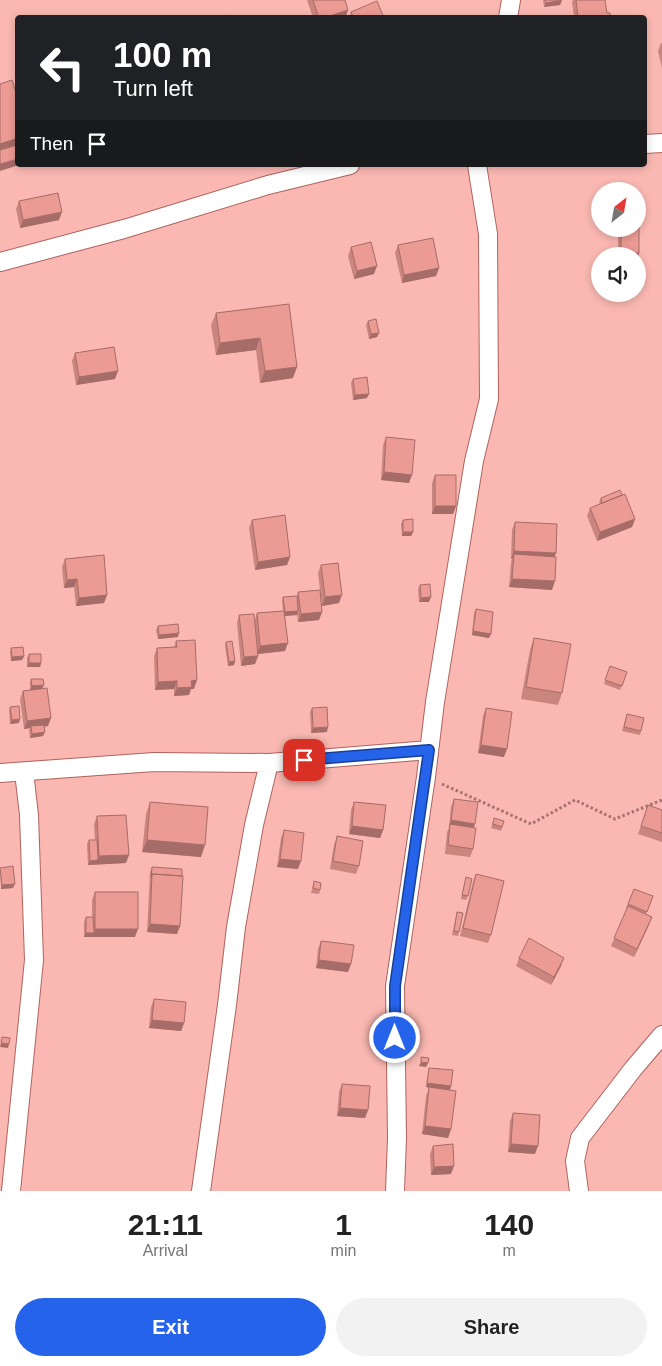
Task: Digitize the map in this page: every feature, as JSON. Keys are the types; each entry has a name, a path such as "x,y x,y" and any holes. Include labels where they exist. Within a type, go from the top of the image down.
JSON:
{"street":[{"path":"508,15 511,0"},
{"path":"647,144 662,143"},
{"path":"0,262 124,229 268,185 342,167"},
{"path":"395,1191 397,1138 395,986 426,777 435,702 474,461 489,399 488,234 477,167"},
{"path":"0,773 154,762 269,764 429,750"},
{"path":"201,1191 236,928 254,825 269,764"},
{"path":"11,1191 34,960 30,815 24,772"},
{"path":"579,1191 575,1161 580,1138 633,1069 662,1035"},
{"path":"0,1176 14,1162"}],"path":[{"path":"426,777 531,824 575,800 615,819 662,800"}],"building":[{"path":"313,0 345,0 348,10 333,15 318,15"},
{"path":"545,0 562,0 546,3"},
{"path":"576,0 605,0 607,13 610,13 610,15 578,15"},
{"path":"377,1 383,15 352,15 351,12"},
{"path":"12,80 15,90 15,139 0,144 0,84"},
{"path":"15,146 15,160 0,164 0,150"},
{"path":"58,193 62,212 23,220 19,201"},
{"path":"433,238 439,268 404,275 398,245"},
{"path":"621,238 639,238 639,247 621,247"},
{"path":"371,242 377,266 357,271 351,247"},
{"path":"289,304 297,367 265,371 260,338 220,343 216,313"},
{"path":"376,319 379,333 371,334 368,321"},
{"path":"114,347 118,371 79,377 75,353"},
{"path":"367,377 369,394 355,395 353,379"},
{"path":"386,437 415,440 412,475 384,472"},
{"path":"435,475 456,475 456,506 435,506"},
{"path":"620,490 622,495 602,503 601,498"},
{"path":"625,494 635,519 600,532 590,508"},
{"path":"285,515 290,557 258,562 252,520"},
{"path":"413,519 413,532 403,532 403,520"},
{"path":"515,522 557,524 556,553 514,551"},
{"path":"514,554 556,557 555,581 512,579"},
{"path":"104,555 107,595 79,598 77,579 67,580 65,559"},
{"path":"338,563 342,595 325,597 321,565"},
{"path":"430,584 431,597 421,598 420,585"},
{"path":"320,590 322,612 301,614 298,592"},
{"path":"297,596 298,611 285,612 283,597"},
{"path":"476,609 493,612 491,634 473,631"},
{"path":"284,611 288,643 260,646 257,613"},
{"path":"254,614 258,656 244,657 239,615"},
{"path":"178,624 179,633 159,635 158,626"},
{"path":"534,638 571,644 562,693 526,687"},
{"path":"195,640 197,680 191,681 192,687 177,688 177,681 158,682 157,648 177,647 176,641"},
{"path":"232,641 235,661 229,662 226,642"},
{"path":"23,647 24,656 12,657 11,648"},
{"path":"29,654 41,654 41,663 29,663"},
{"path":"610,666 627,672 622,686 605,680"},
{"path":"31,679 43,679 44,685 32,686"},
{"path":"47,688 51,718 27,721 23,691"},
{"path":"19,706 20,719 12,720 10,707"},
{"path":"327,707 328,727 313,728 312,708"},
{"path":"486,708 512,712 507,749 481,745"},
{"path":"627,714 644,718 641,731 624,727"},
{"path":"44,725 45,732 32,734 31,726"},
{"path":"454,799 478,802 475,824 451,820"},
{"path":"150,802 208,807 205,845 147,840"},
{"path":"354,802 386,805 383,830 352,826"},
{"path":"648,805 662,810 662,833 641,826"},
{"path":"126,815 129,855 99,856 97,816"},
{"path":"494,818 504,821 502,827 493,824"},
{"path":"450,824 476,828 473,849 448,845"},
{"path":"284,830 304,833 301,861 280,859"},
{"path":"337,836 363,841 359,866 333,861"},
{"path":"89,840 97,840 98,860 90,861"},
{"path":"13,866 15,884 2,885 0,868"},
{"path":"152,867 182,869 182,876 152,874 151,878"},
{"path":"152,874 183,876 180,926 150,924"},
{"path":"476,874 504,881 491,935 463,928"},
{"path":"466,877 472,879 468,896 462,895"},
{"path":"314,881 321,883 320,890 313,888"},
{"path":"634,889 653,896 647,912 628,904"},
{"path":"95,892 138,892 138,929 95,929"},
{"path":"628,906 652,917 637,949 614,938"},
{"path":"457,912 463,913 459,932 454,931"},
{"path":"86,917 93,917 94,933 86,933"},
{"path":"529,938 564,958 554,977 519,958"},
{"path":"321,941 354,945 351,964 319,960"},
{"path":"154,999 186,1002 184,1023 152,1020"},
{"path":"2,1037 10,1038 9,1044 1,1043"},
{"path":"421,1057 429,1058 428,1063 421,1062"},
{"path":"429,1068 453,1070 451,1086 427,1083"},
{"path":"342,1084 370,1086 368,1110 340,1108"},
{"path":"429,1087 456,1091 451,1129 425,1126"},
{"path":"513,1113 540,1115 538,1146 511,1144"},
{"path":"453,1144 454,1166 434,1167 433,1146"}],"route":[{"path":"304,760 429,750 395,986 395,1038"}]}
